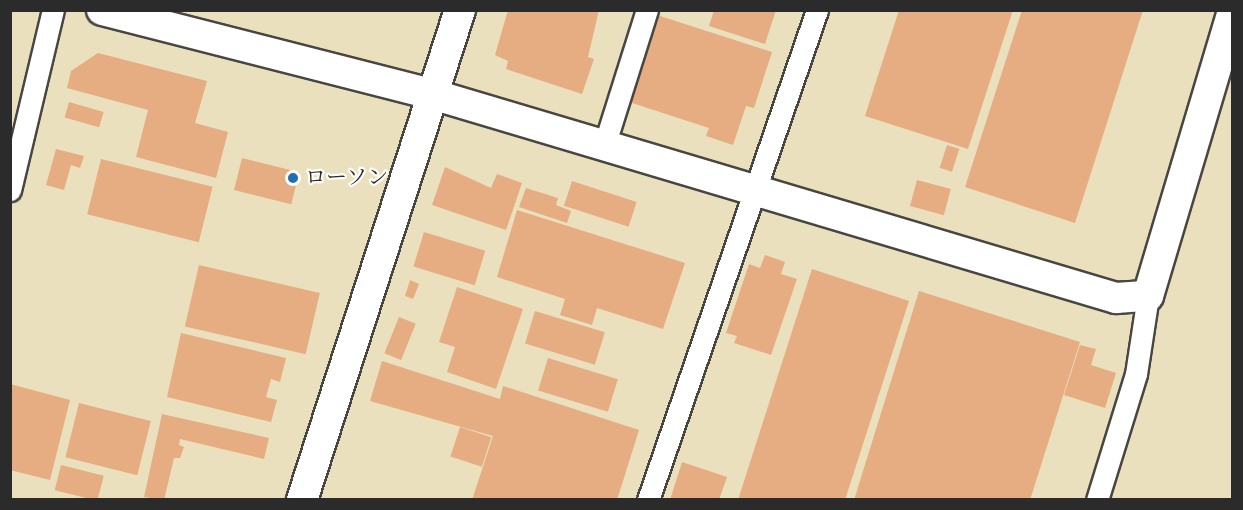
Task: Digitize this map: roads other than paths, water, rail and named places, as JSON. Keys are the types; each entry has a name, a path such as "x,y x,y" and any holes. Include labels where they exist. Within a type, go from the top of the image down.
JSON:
{"street":[{"path":"10,190 53,10"},
{"path":"102,10 435,95 756,193 1116,298 1148,296"},
{"path":"302,500 435,95 460,10"},
{"path":"604,146 647,10"},
{"path":"648,500 756,193 817,10"},
{"path":"1097,500 1136,374 1148,296 1233,14"}],"place":[{"name":"ローソン","path":"293,178"}]}
